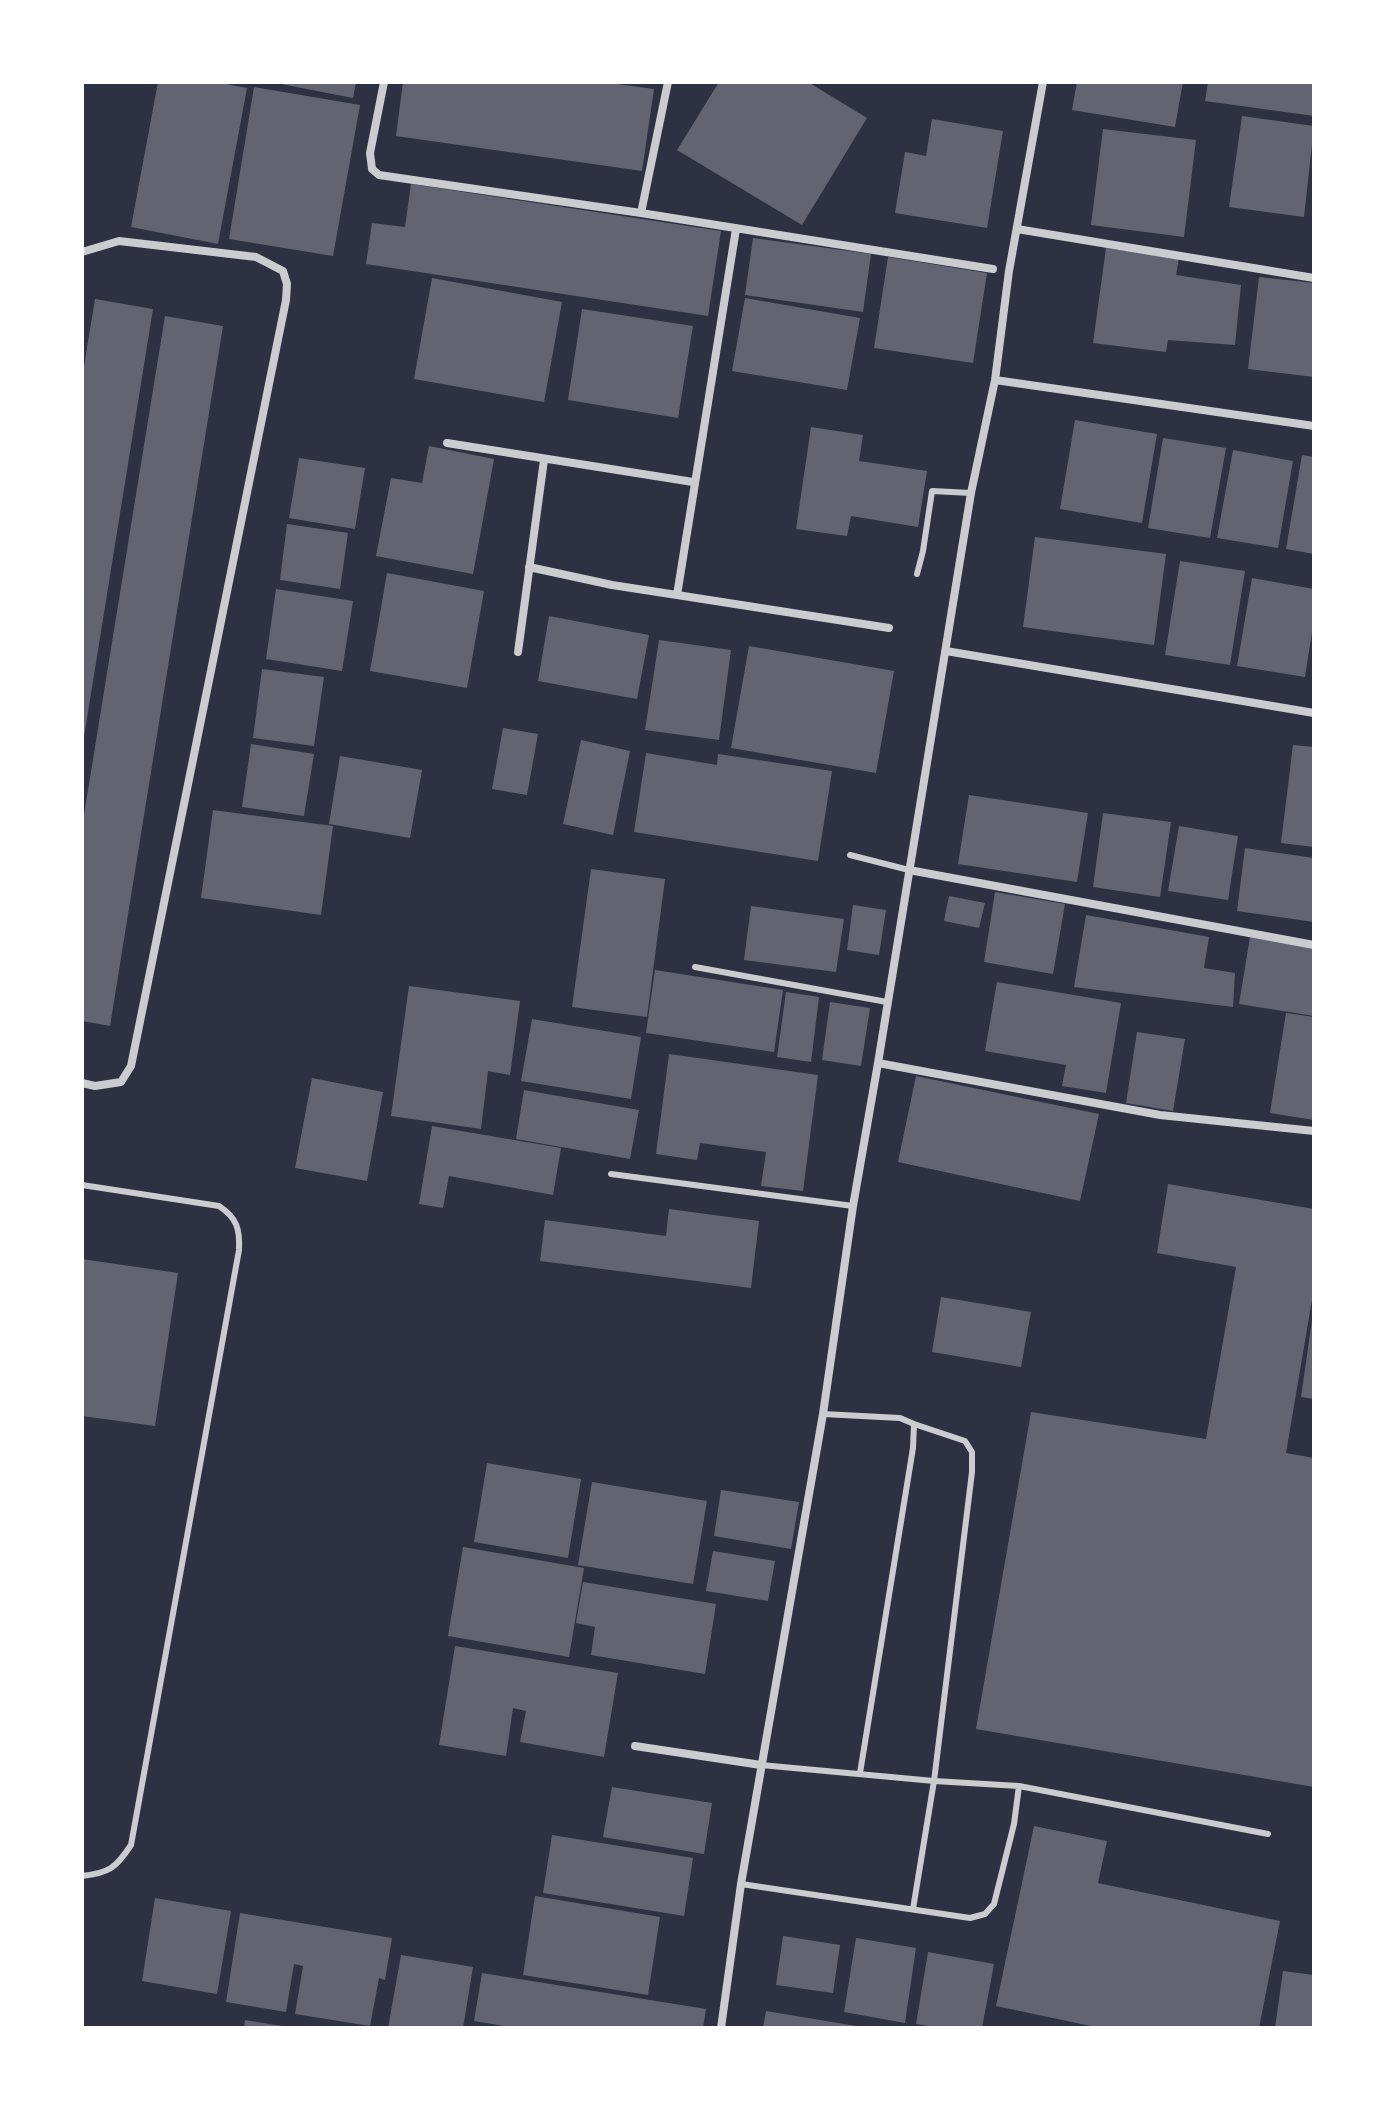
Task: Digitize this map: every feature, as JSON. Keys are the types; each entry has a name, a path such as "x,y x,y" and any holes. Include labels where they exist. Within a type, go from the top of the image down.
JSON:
{"street":[{"path":"384,82 370,153 375,173 993,269"},
{"path":"641,213 668,82"},
{"path":"721,2028 741,1884 823,1414 853,1206 971,493 995,380 1043,82"},
{"path":"677,595 736,229"},
{"path":"1017,229 1314,278"},
{"path":"82,252 119,241 256,257 283,271 287,284 131,1066 121,1082 95,1086 82,1083"},
{"path":"995,380 1314,426"},
{"path":"447,443 693,482"},
{"path":"518,652 544,460"},
{"path":"529,567 612,585 889,628"},
{"path":"946,651 1314,713"},
{"path":"909,870 1314,945"},
{"path":"878,1063 1160,1115 1314,1131"},
{"path":"635,1746 761,1765"}],"lane":[{"path":"917,574 932,491 971,493"},
{"path":"850,855 909,870"},
{"path":"695,967 887,1002"},
{"path":"611,1174 853,1206"},
{"path":"82,1185 219,1206 237,1222 240,1236 131,1845 118,1864 101,1874 82,1876"},
{"path":"823,1414 900,1418 965,1441 972,1452 934,1781 913,1909"},
{"path":"860,1773 913,1448 914,1424"},
{"path":"761,1765 1019,1786 1268,1834"},
{"path":"741,1884 970,1918 985,1914 990,1910 1014,1824 1019,1786"}],"building":[{"path":"158,82 216,82 247,88 218,244 131,227"},
{"path":"271,82 356,82 353,98"},
{"path":"403,82 602,82 654,89 642,171 396,136"},
{"path":"719,82 808,82 867,118 802,225 677,150"},
{"path":"1077,82 1183,82 1175,127 1072,110"},
{"path":"1208,82 1314,82 1314,116 1205,101"},
{"path":"254,87 360,105 333,256 229,239"},
{"path":"1242,116 1314,126 1304,217 1229,207"},
{"path":"932,119 1003,131 987,228 895,213 905,152 926,156"},
{"path":"1103,129 1196,140 1184,237 1091,225"},
{"path":"411,184 721,231 708,316 366,264 372,223 405,227"},
{"path":"753,238 871,254 863,312 745,295"},
{"path":"1106,248 1179,258 1176,275 1241,285 1235,345 1168,340 1166,352 1093,343"},
{"path":"888,257 987,273 973,363 874,348"},
{"path":"1259,277 1314,283 1314,377 1248,369"},
{"path":"432,278 562,302 544,402 414,379"},
{"path":"745,298 860,318 847,390 732,371"},
{"path":"95,299 153,309 84,737 82,378"},
{"path":"582,309 693,326 678,418 568,400"},
{"path":"165,316 223,326 110,1026 82,1021 82,827"},
{"path":"1075,420 1157,434 1142,523 1060,509"},
{"path":"811,427 863,435 859,461 927,471 918,527 851,516 847,536 796,529"},
{"path":"1163,438 1226,448 1210,538 1148,528"},
{"path":"429,446 494,459 473,574 376,556 391,478 422,483"},
{"path":"1233,450 1293,461 1278,548 1217,538"},
{"path":"1302,455 1314,457 1314,554 1286,549"},
{"path":"299,458 365,468 355,529 289,518"},
{"path":"287,524 348,533 340,589 280,580"},
{"path":"1035,537 1166,554 1154,645 1023,627"},
{"path":"1180,561 1245,571 1230,665 1165,655"},
{"path":"387,573 484,591 467,688 370,671"},
{"path":"1252,578 1314,589 1314,619 1305,677 1237,666"},
{"path":"276,589 353,601 342,671 266,659"},
{"path":"549,616 649,635 637,699 538,681"},
{"path":"659,640 731,650 719,740 645,730"},
{"path":"749,646 894,671 876,773 731,748"},
{"path":"262,669 324,677 314,746 253,738"},
{"path":"503,728 538,734 527,795 492,789"},
{"path":"581,740 630,751 613,835 563,824"},
{"path":"251,744 314,754 304,816 242,807"},
{"path":"1293,745 1314,747 1314,847 1281,843"},
{"path":"646,753 717,765 718,754 832,771 818,861 634,832"},
{"path":"340,756 422,770 410,838 329,824"},
{"path":"969,795 1088,813 1077,882 958,864"},
{"path":"213,810 333,826 321,915 201,898"},
{"path":"1103,813 1171,822 1160,897 1093,887"},
{"path":"1179,826 1238,836 1228,900 1168,891"},
{"path":"1245,848 1314,858 1314,922 1237,911"},
{"path":"591,869 665,879 647,1017 572,1007"},
{"path":"995,892 1065,904 1053,974 984,962"},
{"path":"949,896 985,903 979,928 944,921"},
{"path":"853,905 886,910 879,955 847,950"},
{"path":"751,906 844,919 836,972 744,960"},
{"path":"1086,915 1209,937 1204,968 1235,973 1233,1007 1074,987"},
{"path":"1250,937 1314,947 1314,1016 1239,1004"},
{"path":"655,970 783,990 774,1052 646,1033"},
{"path":"997,982 1121,1003 1106,1093 1062,1086 1066,1065 985,1051"},
{"path":"409,986 520,1001 510,1075 488,1071 481,1129 391,1116"},
{"path":"786,992 819,997 811,1062 777,1057"},
{"path":"830,1002 870,1008 861,1066 822,1060"},
{"path":"1286,1013 1314,1017 1314,1120 1270,1113"},
{"path":"532,1019 641,1037 631,1099 521,1081"},
{"path":"1137,1032 1185,1039 1173,1111 1126,1103"},
{"path":"669,1054 818,1075 803,1191 761,1186 766,1152 700,1143 697,1160 656,1154"},
{"path":"916,1076 1099,1114 1080,1201 898,1162"},
{"path":"312,1078 383,1092 367,1181 295,1168"},
{"path":"524,1090 639,1110 630,1159 516,1139"},
{"path":"432,1126 561,1148 553,1195 449,1176 443,1208 419,1204"},
{"path":"1168,1184 1314,1209 1314,1288 1286,1453 1314,1458 1314,1787 976,1729 1031,1412 1206,1439 1236,1267 1157,1253"},
{"path":"669,1209 759,1221 751,1288 540,1261 545,1220 666,1236"},
{"path":"82,1259 178,1273 155,1426 82,1416"},
{"path":"941,1297 1031,1312 1021,1367 932,1352"},
{"path":"1314,1320 1314,1399 1301,1397"},
{"path":"487,1463 581,1479 568,1558 474,1542"},
{"path":"592,1482 707,1501 693,1584 578,1565"},
{"path":"721,1490 799,1502 791,1549 714,1536"},
{"path":"463,1547 584,1568 569,1657 448,1636"},
{"path":"713,1551 775,1561 768,1601 706,1591"},
{"path":"583,1582 716,1604 705,1674 591,1655 595,1627 576,1623"},
{"path":"455,1646 618,1673 604,1757 520,1742 526,1711 513,1708 506,1756 439,1745"},
{"path":"612,1787 712,1803 704,1854 603,1837"},
{"path":"1034,1826 1107,1841 1098,1883 1280,1921 1259,2028 1100,2028 996,2006"},
{"path":"552,1835 693,1858 684,1916 543,1893"},
{"path":"535,1896 660,1917 648,1995 523,1975"},
{"path":"155,1898 231,1911 217,1994 142,1981"},
{"path":"240,1913 392,1938 385,1980 379,1978 370,2026 295,2014 303,1966 294,1964 286,2012 226,2002"},
{"path":"783,1936 840,1945 833,1993 776,1985"},
{"path":"856,1938 916,1948 905,2023 844,2012"},
{"path":"928,1952 994,1964 982,2028 941,2028 916,2024"},
{"path":"401,1955 473,1967 463,2028 388,2028"},
{"path":"1283,1971 1314,1975 1314,2028 1275,2028"},
{"path":"482,1973 706,2009 703,2028 516,2028 474,2021"},
{"path":"766,2011 856,2026 856,2028 763,2028"},
{"path":"245,2020 282,2026 282,2028 244,2028"}]}
